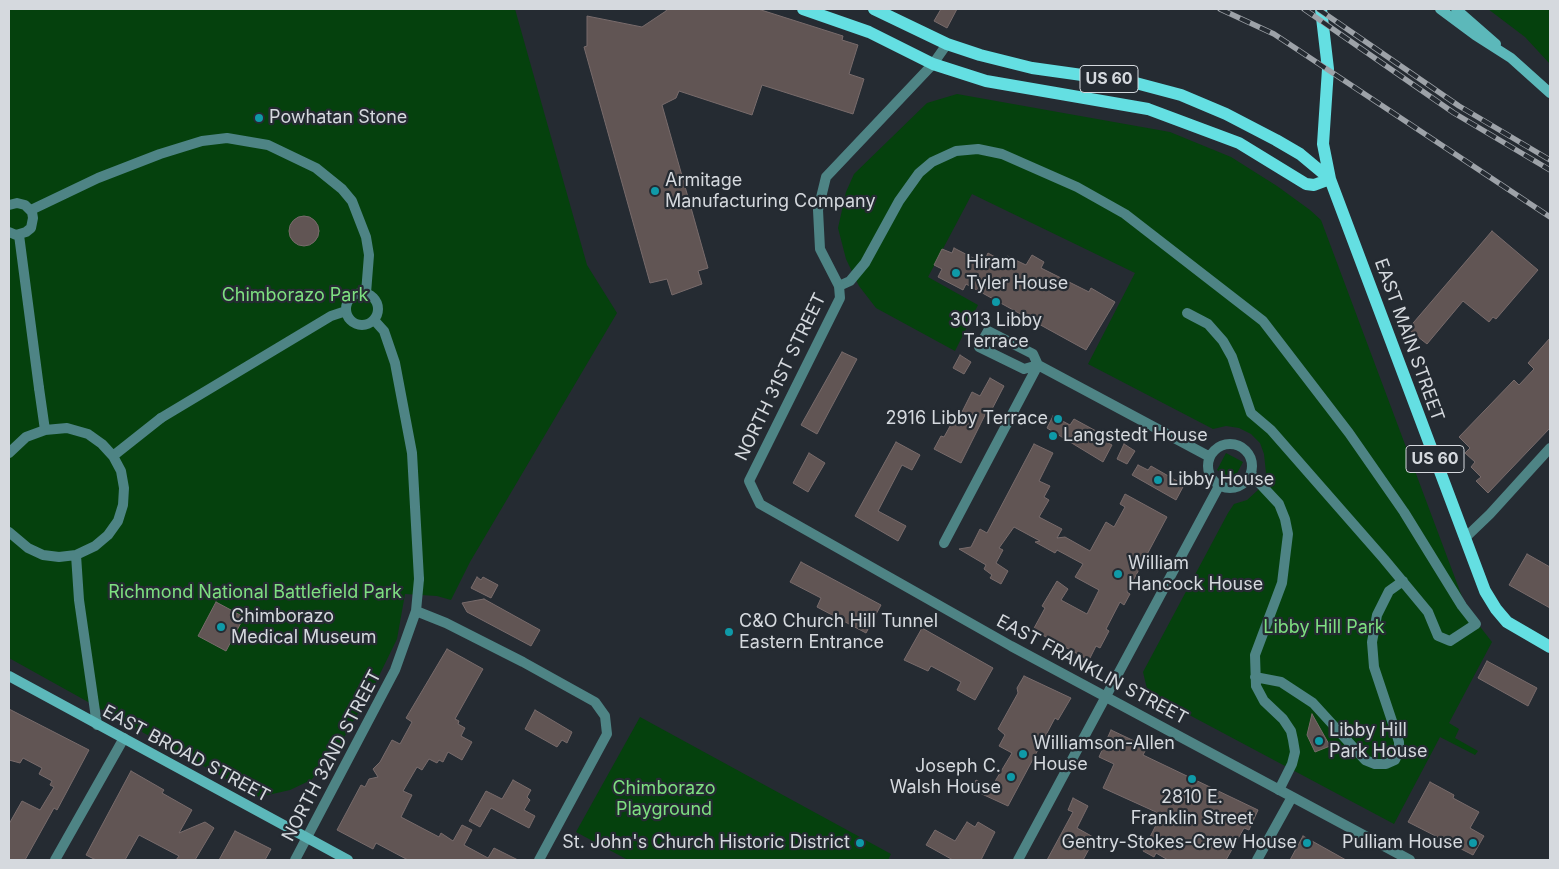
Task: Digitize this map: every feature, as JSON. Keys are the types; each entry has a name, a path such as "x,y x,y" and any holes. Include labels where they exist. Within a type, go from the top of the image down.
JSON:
{"main road":[{"name":"US 60","path":"804,9 869,32 933,64 986,81 1016,88 1148,109 1239,143 1306,184 1314,185 1330,179 1300,154 1259,130 1181,96 1132,82 1009,63 947,44 874,9"},
{"name":"EAST MAIN STREET","path":"1321,9 1328,58 1323,144 1330,179 1485,591 1496,609 1515,628 1550,647"},
{"path":"1440,9 1474,35 1511,58"},
{"path":"1456,9 1550,93"},
{"name":"EAST BROAD STREET","path":"9,676 348,860"}],"street":[{"name":"NORTH 31ST STREET","path":"760,504 749,481 840,298 839,286 820,249 818,210 826,177 933,64 947,44"},
{"path":"31,210 98,178 158,154 202,141 227,138 268,145 316,168 342,189 352,201 366,237 369,255 366,293"},
{"path":"839,286 850,281 864,263 899,201 919,173 932,162 956,151 978,150 1002,154 1077,188 1125,214 1214,286 1263,321 1349,433 1404,512 1462,606 1476,624 1458,638 1450,641 1443,640 1435,632 1428,612 1403,581 1272,430 1255,419 1251,413 1232,358 1223,341 1208,324 1187,313"},
{"path":"9,205 23,204 31,210 33,218 31,228 14,233 45,430"},
{"path":"358,293 366,293 373,297 378,304 378,312 374,320 363,325 355,324 349,319 346,311 351,297 358,293"},
{"path":"113,456 161,418 331,316 346,311"},
{"name":"NORTH 32ND STREET","path":"295,860 395,670 416,611 419,579 412,453 395,363 384,331 374,320"},
{"path":"1038,365 1024,369 979,347 988,330 1033,354 1038,365 1210,457"},
{"path":"944,543 1038,365"},
{"path":"9,453 26,437 45,430 67,428 88,434 102,444 113,456 121,471 124,488 123,505 118,521 108,535 95,546 76,554 59,557 43,555 28,548 9,532"},
{"path":"1235,445 1248,453 1251,460 1251,474 1241,486 1226,488 1219,486 1214,482 1208,470 1210,457 1220,446 1235,445"},
{"path":"1465,538 1490,514 1550,448"},
{"path":"1251,474 1279,504 1288,534 1282,583 1255,655 1256,686 1264,701 1283,719 1291,731 1293,740 1295,752 1292,764 1279,790"},
{"path":"1018,860 1219,486"},
{"name":"EAST FRANKLIN STREET","path":"760,504 1106,697 1410,860"},
{"path":"76,554 79,600 98,725"},
{"path":"1255,677 1281,682 1313,703 1365,760 1375,764 1386,764 1395,760 1399,752 1399,742 1374,667 1372,642 1376,615 1389,591 1403,581"},
{"path":"416,611 446,623 523,662 595,702 605,716 607,734 538,860"},
{"path":"55,860 124,738"},
{"path":"1257,860 1292,797"}],"green space":[{"name":"Chimborazo Park","path":"9,9 515,9 587,265 617,313 470,562 451,600 437,596 405,594 397,639 376,682 335,753 311,780 290,790 259,797 9,658"},
{"path":"1488,9 1550,9 1550,64 1525,37"},
{"name":"Libby Hill Park","path":"957,94 1170,132 1231,157 1277,186 1321,220 1467,610 1492,642 1449,723 1459,729 1455,738 1478,751 1475,755 1440,737 1394,824 1148,693 1143,672 1228,513 1234,504 1247,500 1258,490 1266,473 1264,454 1260,443 1251,434 1239,428 1226,426 1213,429 1088,364 1135,273 972,194 928,277 978,305 955,351 876,308 859,286 846,259 838,228 846,192 854,174 927,103"},
{"path":"1226,453 1243,462 1234,479 1217,470"},
{"name":"Chimborazo Playground","path":"640,717 891,854 888,860 628,860 576,832"}],"building":[{"name":"Armitage Manufacturing Company","path":"667,9 758,9 843,36 842,40 858,45 849,74 864,79 853,114 762,85 752,115 679,91 676,98 662,105 708,268 698,271 702,284 672,295 667,279 650,283 584,47 587,46 587,16 642,27"},
{"path":"941,9 957,9 947,28 934,21"},
{"path":"304,216 315,220 319,231 315,242 304,246 293,242 289,231 293,220"},
{"path":"1492,231 1538,270 1496,319 1493,317 1489,322 1463,301 1427,344 1408,329"},
{"path":"954,248 983,263 988,253 1004,262 1007,256 1026,265 1032,255 1044,262 1041,268 1089,292 1091,288 1115,302 1086,350 966,284 963,290 938,277 942,269 934,265 942,249 952,253"},
{"path":"1550,338 1550,428 1488,493 1476,481 1481,477 1471,467 1475,462 1465,453 1470,448 1459,437 1514,380 1519,385 1534,369 1528,363"},
{"path":"842,352 857,359 817,434 801,425"},
{"path":"960,355 971,362 964,374 953,368"},
{"path":"990,378 1004,386 990,413 987,411 961,463 934,449 941,436 944,437 959,410 962,412 972,392 980,396"},
{"path":"1053,416 1070,425 1074,419 1096,431 1094,435 1112,445 1103,462 1047,428"},
{"path":"896,442 920,455 912,470 902,465 878,511 906,526 898,541 855,516"},
{"path":"1034,444 1053,453 1039,481 1050,486 1044,497 1049,500 1039,517 1062,529 1057,538 1065,537 1090,551 1106,522 1114,527 1125,507 1120,504 1125,494 1167,517 1127,592 1130,594 1124,605 1120,602 1106,629 1109,631 1100,648 1096,646 1089,660 1033,630 1045,608 1042,606 1057,581 1068,589 1061,600 1087,614 1099,590 1075,577 1083,564 1057,550 1055,553 1035,542 1040,541 1014,527 999,548 1003,550 996,563 1008,571 1001,584 990,578 992,575 984,569 986,565 959,549 971,547 980,529 987,533"},
{"path":"1124,444 1135,451 1127,464 1117,459"},
{"path":"809,453 825,463 808,492 793,483"},
{"name":"Libby House","path":"1138,465 1148,470 1151,466 1184,485 1176,500 1132,475"},
{"path":"1527,554 1550,567 1550,608 1509,585"},
{"path":"801,562 881,605 866,633 817,607 821,598 790,582"},
{"path":"477,577 481,580 483,577 498,585 491,598 471,588"},
{"path":"484,599 540,630 531,646 467,612 462,603"},
{"name":"Chimborazo Medical Museum","path":"216,602 244,617 226,651 198,636"},
{"path":"922,628 993,668 975,700 957,690 961,682 931,666 928,671 904,660"},
{"path":"447,649 483,669 455,719 459,721 458,724 465,728 461,736 472,742 462,760 448,752 443,762 439,760 437,763 429,759 422,770 417,767 403,791 412,795 401,817 439,837 441,833 453,841 462,825 472,830 464,845 488,858 494,848 518,860 408,860 376,843 373,849 337,830 361,785 365,787 369,779 378,777 373,769 380,762 392,740 400,744 412,722 406,718"},
{"path":"1487,661 1537,688 1528,706 1478,678"},
{"path":"1024,676 1071,698 1058,720 1055,718 1008,806 971,789 976,780 991,788 1012,753 999,746 1005,735 998,729 1018,693 1017,688"},
{"path":"9,709 89,750 57,810 54,808 25,860 9,860 9,824 22,801 40,810 54,787 50,785 52,781 39,774 42,768 23,758 20,763 9,760"},
{"path":"535,710 572,732 567,743 562,740 557,747 525,729"},
{"name":"Libby Hill Park House","path":"1312,714 1330,746 1315,752 1307,735"},
{"path":"1111,730 1147,747 1143,755 1258,810 1249,830 1244,828 1226,860 1168,860 1156,853 1154,857 1143,851 1156,825 1151,823 1156,812 1103,788 1114,764 1099,757"},
{"path":"131,771 164,790 162,793 192,810 179,833 205,822 214,828 195,860 176,860 179,856 139,835 125,860 96,860 86,855"},
{"path":"513,780 531,790 527,797 530,800 524,810 535,816 529,828 491,808 480,827 469,821 486,791 502,799"},
{"path":"1430,782 1454,795 1453,798 1479,812 1470,828 1484,836 1473,855 1408,822"},
{"path":"1073,798 1088,806 1077,828 1095,838 1083,860 1047,860 1073,812 1068,810"},
{"path":"967,822 975,827 978,822 995,832 981,860 953,860 926,845 935,830 955,841"},
{"path":"235,831 271,849 265,860 219,860"},
{"name":"Gentry-Stokes-Crew House","path":"1303,836 1346,860 1290,860"}],"railway":[{"path":"1220,9 1274,34 1550,217"},
{"path":"1304,9 1454,113 1550,170"},
{"path":"1318,9 1459,106 1550,160"}],"place":[{"name":"Powhatan Stone","path":"259,118"},
{"name":"Armitage Manufacturing Company","path":"655,191"},
{"name":"Hiram Tyler House","path":"956,273"},
{"name":"3013 Libby Terrace","path":"996,302"},
{"name":"2916 Libby Terrace","path":"1058,419"},
{"name":"Langstedt House","path":"1053,436"},
{"name":"Libby House","path":"1158,480"},
{"name":"William Hancock House","path":"1118,574"},
{"name":"Chimborazo Medical Museum","path":"221,627"},
{"name":"C&O Church Hill Tunnel Eastern Entrance","path":"729,632"},
{"name":"Libby Hill Park House","path":"1319,741"},
{"name":"Williamson-Allen House","path":"1023,754"},
{"name":"Joseph C. Walsh House","path":"1011,777"},
{"name":"2810 E. Franklin Street","path":"1192,779"},
{"name":"St. John's Church Historic District","path":"860,843"},
{"name":"Gentry-Stokes-Crew House","path":"1307,843"},
{"name":"Pulliam House","path":"1473,843"}],"park label":[{"name":"Richmond National Battlefield Park","path":"255,593"}]}
